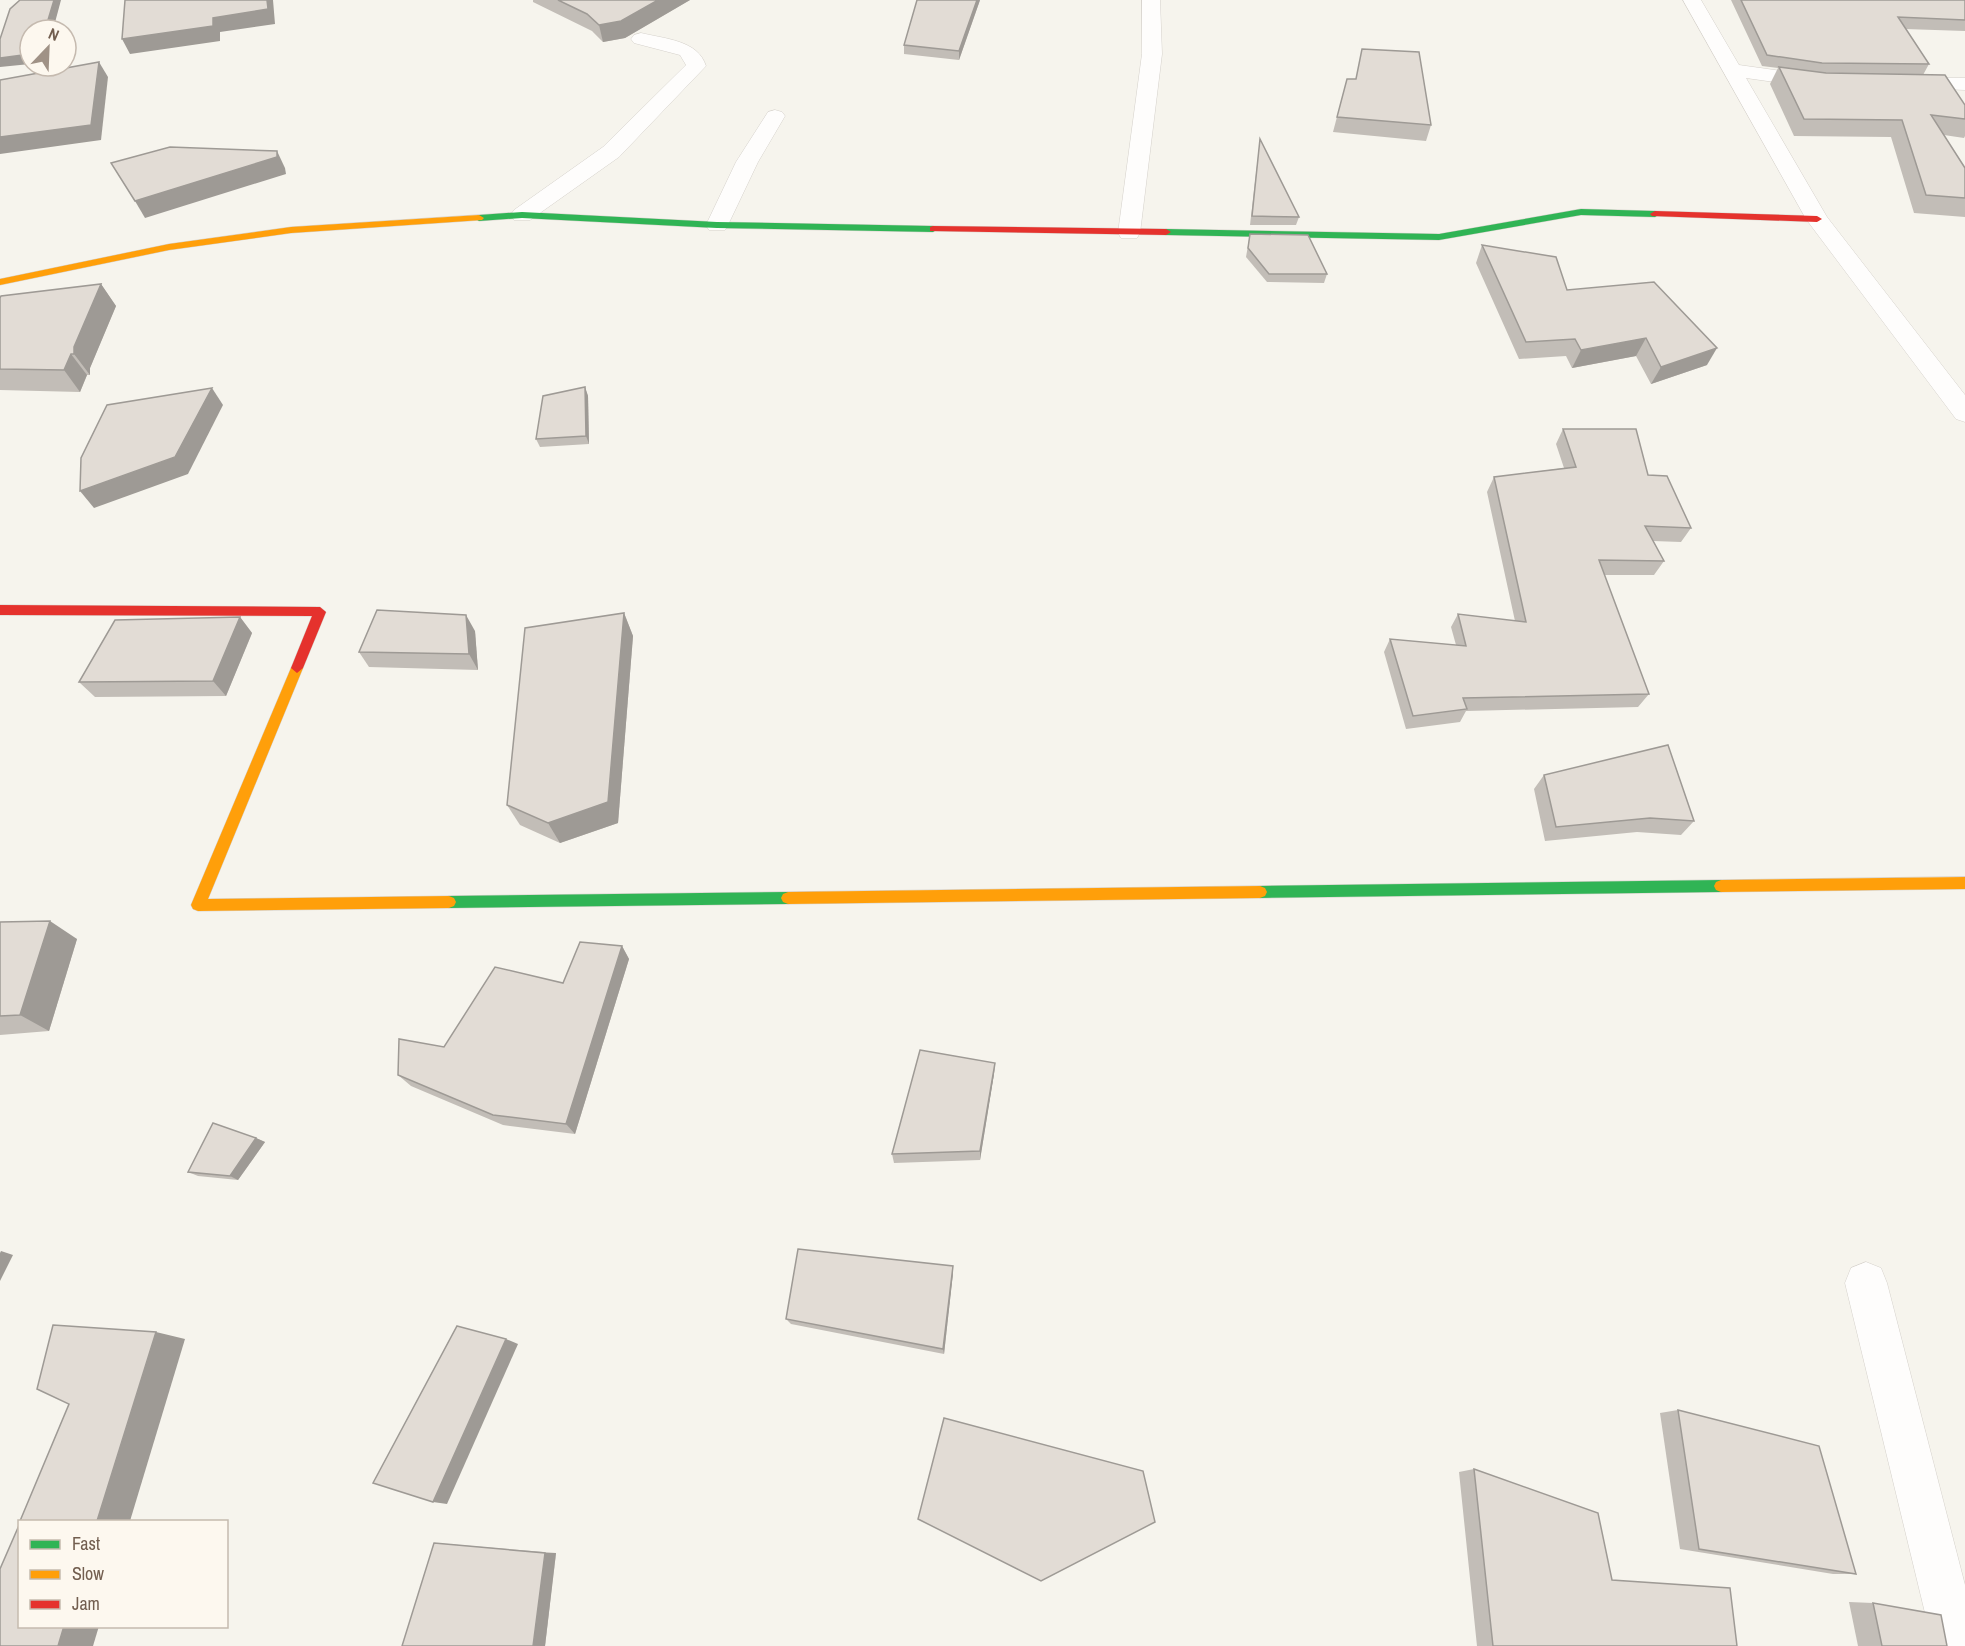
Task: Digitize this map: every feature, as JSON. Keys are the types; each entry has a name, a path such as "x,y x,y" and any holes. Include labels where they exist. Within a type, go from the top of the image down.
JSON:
{"street":[{"path":"1129,233 1152,54 1151,0"},
{"path":"1692,0 1817,219 1965,413"},
{"path":"522,215 611,152 696,66 693,56 687,51 641,39"},
{"path":"1733,70 1816,82 1839,82"},
{"path":"1883,83 1965,84"},
{"path":"717,225 747,162 775,116"},
{"path":"0,282 169,247 291,230 522,215 717,225 1439,237 1581,212 1817,219"},
{"path":"0,610 320,612 198,905 1965,883"},
{"path":"1866,1283 1957,1646"}],"building":[{"path":"20,0 54,0 49,18 18,18 18,56 0,58 0,39 10,9"},
{"path":"125,0 267,0 268,9 213,18 213,26 122,39"},
{"path":"558,0 658,0 621,21 599,25 587,14"},
{"path":"917,0 977,0 959,51 904,45"},
{"path":"1741,0 1965,0 1965,20 1898,17 1929,64 1822,63 1767,55"},
{"path":"1362,49 1419,52 1431,125 1337,117 1347,79 1356,79"},
{"path":"99,62 91,125 0,137 0,80 18,77 78,78 78,66"},
{"path":"1779,67 1826,73 1945,75 1965,105 1965,119 1931,115 1965,168 1965,198 1926,195 1902,120 1804,119"},
{"path":"1260,139 1299,217 1252,216"},
{"path":"170,147 277,151 277,157 135,201 111,163"},
{"path":"1250,234 1308,235 1327,274 1269,274 1248,248"},
{"path":"1482,245 1556,257 1567,290 1654,282 1717,348 1661,367 1646,338 1581,350 1575,339 1526,342"},
{"path":"101,284 74,347 74,354 71,354 64,370 0,369 1,296"},
{"path":"585,387 586,436 536,439 543,396"},
{"path":"212,388 175,457 80,491 81,458 107,405"},
{"path":"1563,429 1636,429 1648,475 1667,476 1691,528 1645,526 1664,561 1599,560 1649,694 1463,698 1467,709 1413,716 1390,639 1466,646 1458,614 1526,622 1494,477 1576,467"},
{"path":"377,610 466,615 469,654 359,652"},
{"path":"624,613 608,802 548,823 507,805 525,628"},
{"path":"240,617 213,681 79,682 115,620"},
{"path":"1668,745 1694,821 1650,818 1556,827 1544,775"},
{"path":"50,921 20,1015 0,1016 0,922"},
{"path":"580,942 622,946 566,1124 493,1115 398,1075 399,1039 444,1047 495,967 563,983"},
{"path":"920,1050 995,1063 980,1151 892,1154"},
{"path":"213,1123 256,1138 230,1176 188,1172"},
{"path":"798,1249 953,1266 943,1349 786,1319"},
{"path":"53,1325 156,1332 97,1520 20,1520 69,1404 37,1389"},
{"path":"457,1326 506,1339 433,1502 373,1483"},
{"path":"1678,1410 1819,1446 1856,1574 1699,1549"},
{"path":"944,1418 1143,1471 1155,1522 1041,1581 918,1519"},
{"path":"1474,1469 1598,1513 1612,1580 1730,1588 1737,1646 1493,1646"},
{"path":"18,1528 18,1628 63,1628 58,1646 0,1646 0,1569"},
{"path":"434,1543 545,1553 533,1646 402,1646"},
{"path":"1873,1603 1941,1615 1947,1646 1882,1646"}],"traffic: fast":[{"path":"1166,232 1439,237 1581,212 1655,214"},
{"path":"479,218 522,215 717,225 933,229"},
{"path":"1260,892 1721,886"},
{"path":"449,902 788,898"}],"traffic: slow":[{"path":"0,282 169,247 291,230 479,218"},
{"path":"297,668 198,905 449,902"},
{"path":"1721,886 1965,883"},
{"path":"788,898 1260,892"}],"traffic: jam":[{"path":"1655,214 1817,219"},
{"path":"933,229 1166,232"},
{"path":"0,610 320,612 297,668"}]}
